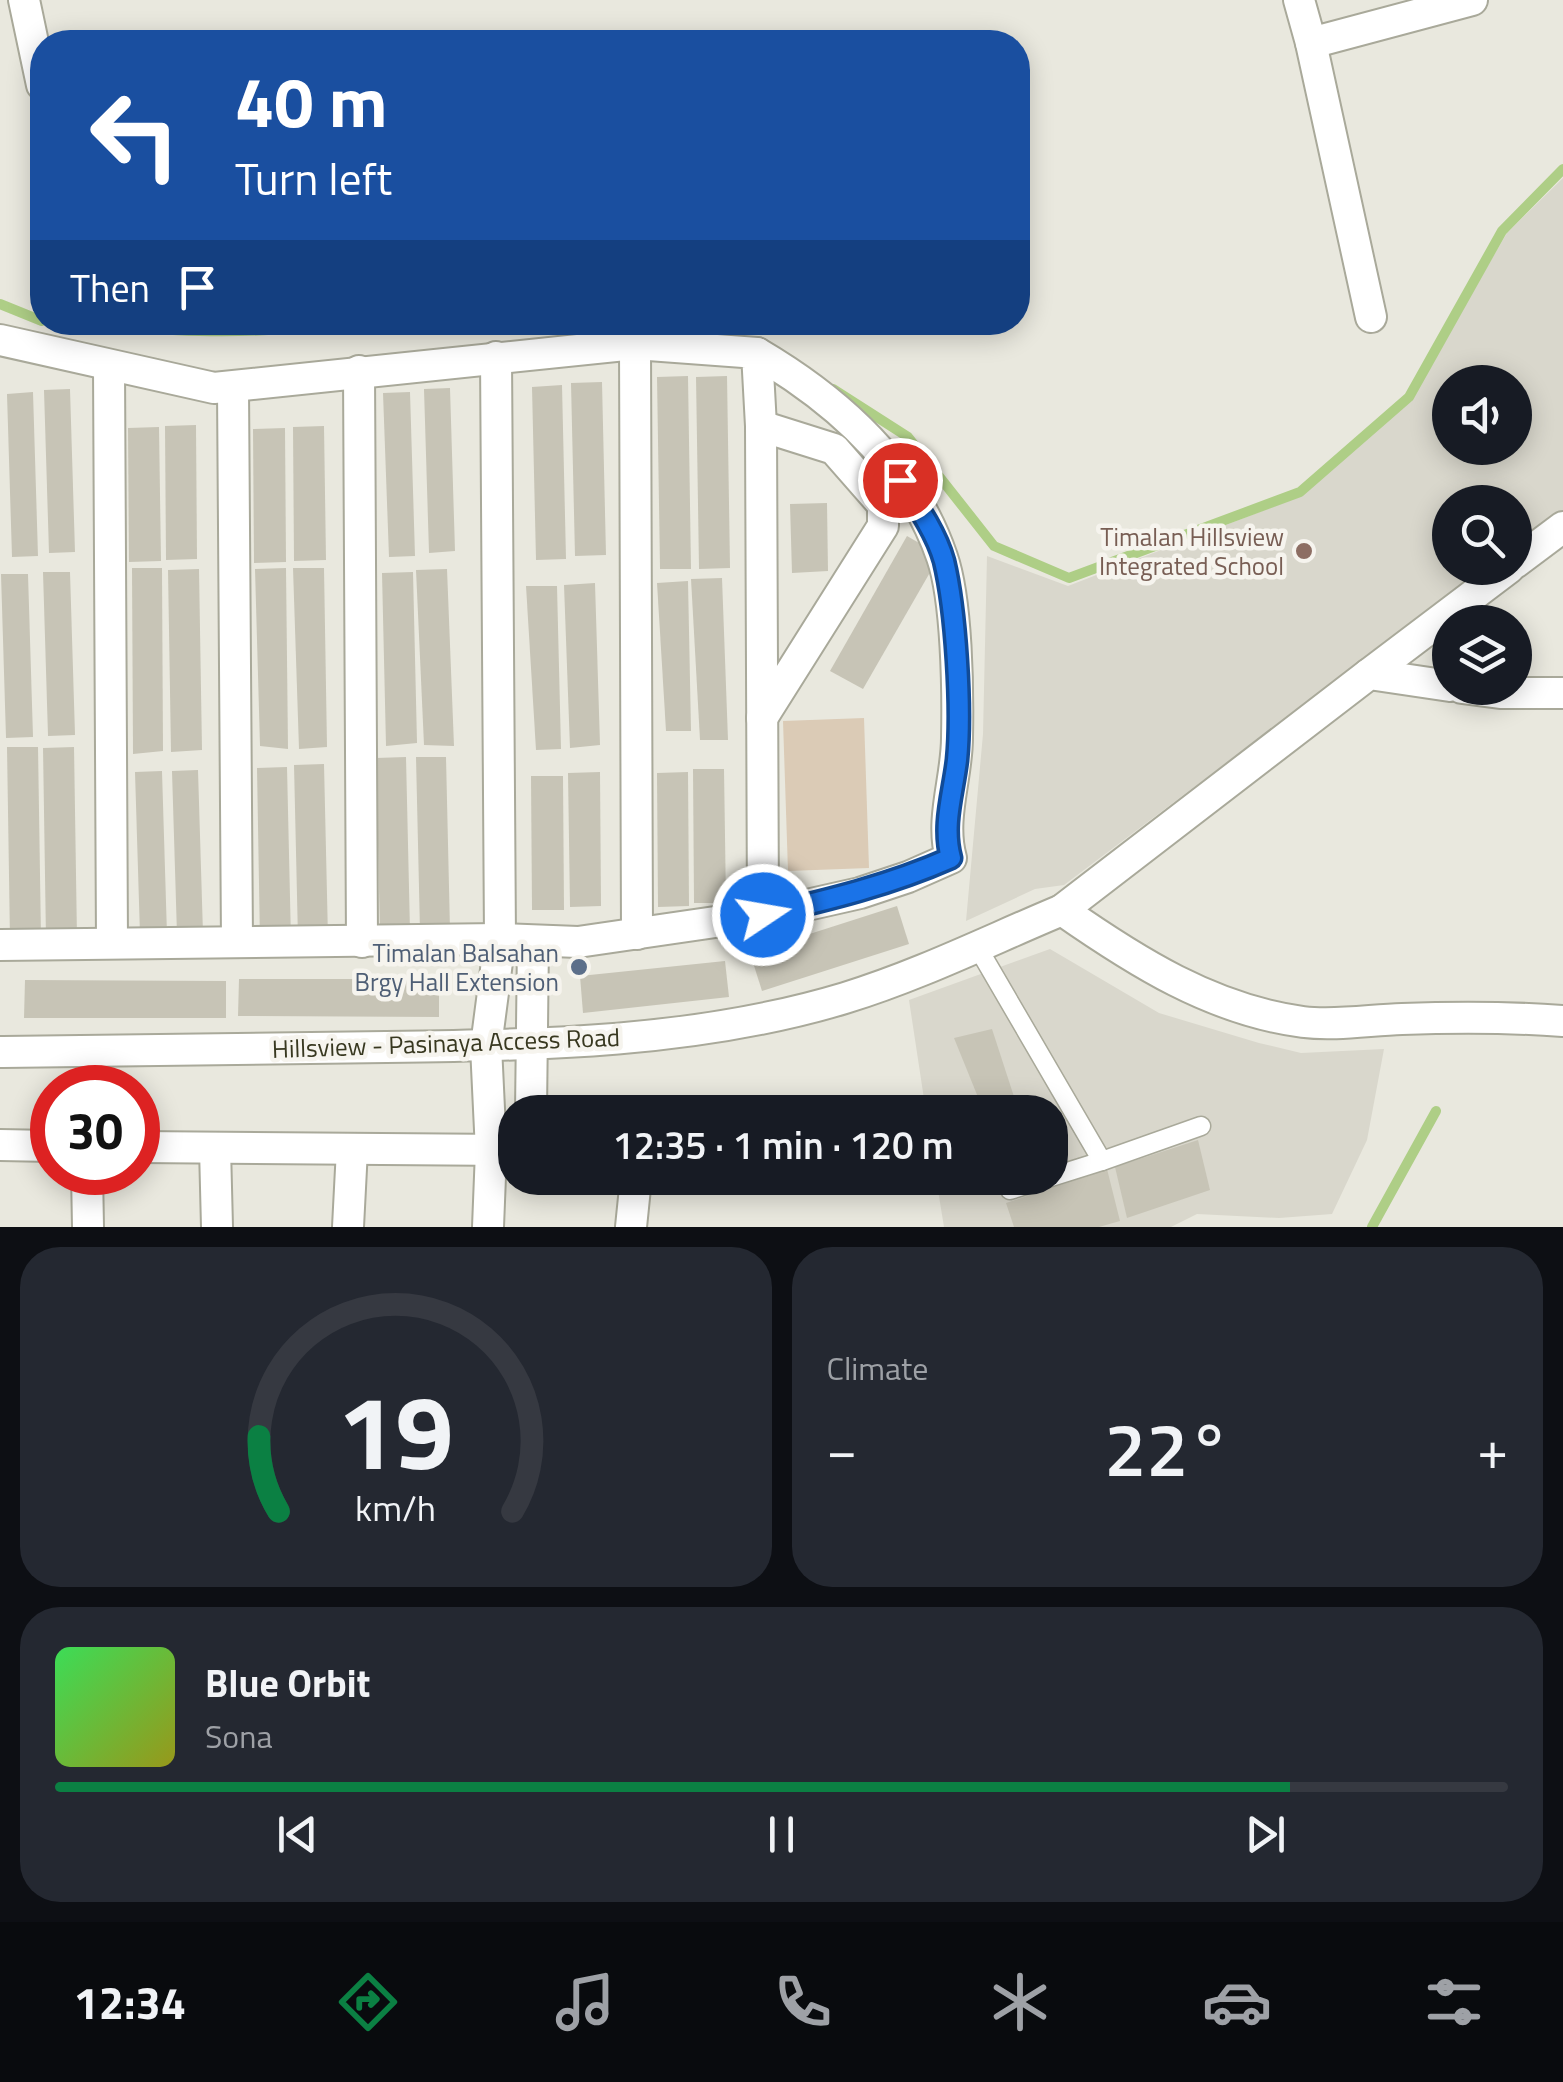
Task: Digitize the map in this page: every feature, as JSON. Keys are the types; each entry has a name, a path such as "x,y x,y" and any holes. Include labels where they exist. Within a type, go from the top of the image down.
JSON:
{"street":[{"path":"1299,0 1371,316"},
{"path":"1311,43 1472,0"},
{"path":"17,17 30,52"},
{"path":"0,340 109,367 233,389 635,344 757,352 798,377 881,450 920,509 943,558 958,708 957,756 946,822 951,858 908,878 860,893 763,915 578,942 0,945"},
{"path":"635,344 637,934"},
{"path":"757,352 761,426 763,915"},
{"path":"496,358 500,940 486,1046 498,1119"},
{"path":"109,367 112,943"},
{"path":"359,372 362,942"},
{"path":"233,389 237,942"},
{"path":"761,426 834,448 883,504 885,516 883,526 762,718"},
{"name":"Hillsview - Pasinaya Access Road","path":"1532,550 1563,527"},
{"name":"Hillsview - Pasinaya Access Road","path":"0,1052 530,1044 652,1036 765,1017 844,998 978,948 1062,910 1486,585"},
{"path":"1369,674 1432,683"},
{"path":"1532,693 1563,693"},
{"path":"1062,910 1132,960 1246,1010 1317,1022 1490,1015 1563,1021"},
{"path":"531,1095 533,942"},
{"path":"0,1145 30,1146"},
{"path":"160,1147 498,1150"},
{"path":"215,1148 217,1227"},
{"path":"348,1227 352,1149"},
{"path":"488,1227 498,1176"},
{"path":"87,1195 88,1227"},
{"path":"631,1227 634,1195"}],"lane":[{"path":"978,948 1102,1162"},
{"path":"1068,1172 1201,1126"}],"shaded area":[{"name":"Timalan Hillsview Integrated School","path":"1563,178 1563,510 1532,533 1532,485 1432,485 1432,585 1462,585 1064,885 1035,889 966,921 983,734 987,556 1068,586 1301,496 1410,398 1507,233"},
{"path":"864,718 869,868 788,871 783,721"},
{"path":"1050,949 1159,1013 1259,1043 1301,1053 1384,1049 1367,1140 1332,1214 1279,1218 1197,1214 1171,1227 944,1227 939,1195 1068,1195 1068,1095 923,1095 909,1000"}],"building":[{"path":"688,376 691,569 660,569 657,377"},
{"path":"727,376 730,568 699,569 696,377"},
{"path":"602,382 606,555 575,556 571,383"},
{"path":"562,385 566,559 536,560 532,387"},
{"path":"450,388 455,551 429,553 424,389"},
{"path":"70,389 75,552 49,553 44,390"},
{"path":"33,392 38,556 12,557 7,394"},
{"path":"410,392 415,556 389,557 383,393"},
{"path":"196,425 197,559 166,560 165,426"},
{"path":"324,426 326,560 294,561 293,427"},
{"path":"159,427 161,561 129,562 128,428"},
{"path":"285,428 286,562 254,563 253,429"},
{"path":"827,503 828,571 792,573 790,504"},
{"path":"907,536 940,555 863,689 830,671"},
{"path":"132,568 162,568 163,751 133,754"},
{"path":"286,568 288,749 260,746 255,569"},
{"path":"293,568 324,568 327,747 299,749"},
{"path":"199,569 202,750 171,752 168,570"},
{"path":"447,569 454,746 424,745 416,570"},
{"path":"43,572 70,572 75,735 48,736"},
{"path":"413,572 417,743 386,746 382,573"},
{"path":"1,574 28,574 33,737 6,738"},
{"path":"722,578 728,740 700,740 691,579"},
{"path":"688,581 691,731 666,731 657,583"},
{"path":"595,583 600,745 570,748 564,585"},
{"path":"526,586 557,586 561,749 536,750"},
{"path":"7,747 38,747 41,939 10,940"},
{"path":"74,747 77,939 46,940 43,748"},
{"path":"406,757 410,931 380,931 376,758"},
{"path":"416,757 446,757 450,930 420,931"},
{"path":"324,764 328,938 298,939 294,765"},
{"path":"287,767 291,941 260,942 257,768"},
{"path":"693,769 724,769 726,903 694,903"},
{"path":"198,770 203,934 177,935 172,771"},
{"path":"162,771 167,935 140,935 135,772"},
{"path":"600,772 601,906 570,907 568,773"},
{"path":"688,772 689,906 658,907 657,773"},
{"path":"531,776 563,776 564,910 532,910"},
{"path":"897,906 909,944 762,991 750,953"},
{"path":"725,961 729,997 583,1013 580,976"},
{"path":"239,979 439,979 439,1017 238,1016"},
{"path":"25,980 226,981 226,1018 24,1018"},
{"path":"992,1029 1013,1095 977,1095 954,1038"},
{"path":"1198,1140 1210,1190 1127,1218 1115,1167"},
{"path":"1107,1169 1120,1221 1099,1227 1014,1227 1006,1203 1030,1195 1068,1195 1068,1182"}],"waterway":[{"path":"833,389 908,437 994,546 1069,578 1300,492 1409,397 1502,231 1563,169"},
{"path":"0,304 30,316"},
{"path":"694,335 698,336"},
{"path":"1372,1227 1436,1111"}],"place":[{"name":"Timalan Hillsview Integrated School","path":"1304,551"},
{"name":"Timalan Balsahan Brgy Hall Extension","path":"579,967"}],"route":[{"path":"763,915 860,893 908,878 951,858 946,822 957,756 958,708 952,620 943,558 920,509 900,480"}]}
